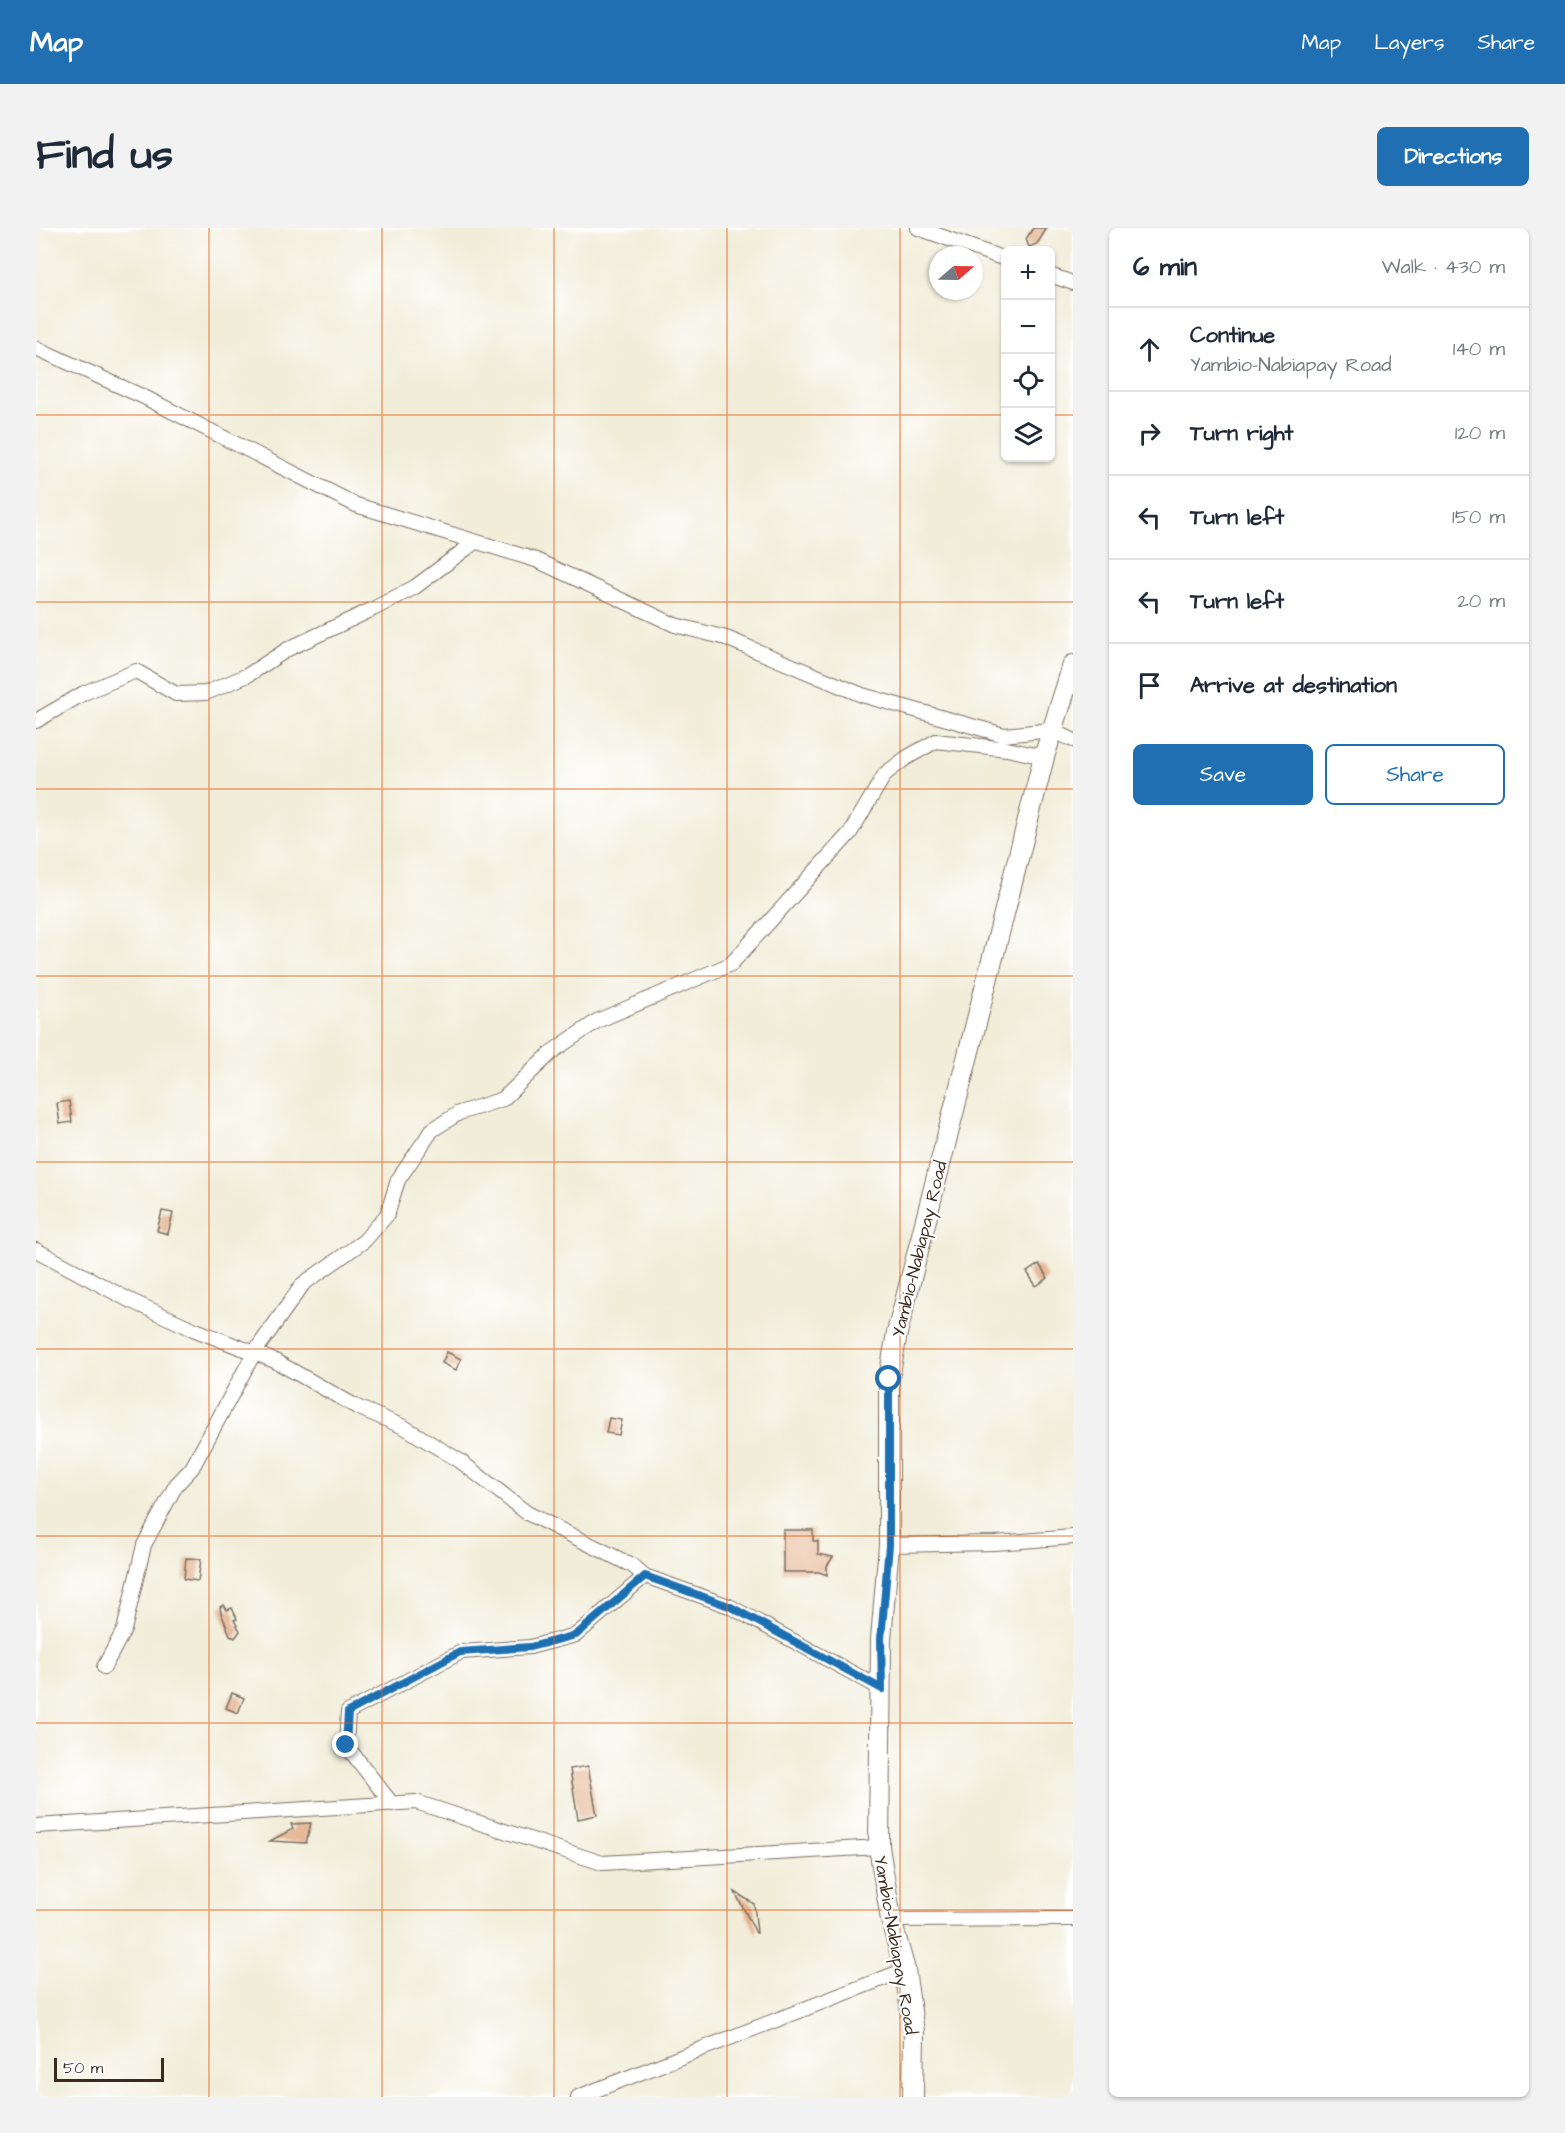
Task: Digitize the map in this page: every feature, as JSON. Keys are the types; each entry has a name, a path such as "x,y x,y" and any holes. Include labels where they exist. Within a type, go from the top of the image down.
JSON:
{"main road":[{"name":"Yambio-Nabiapay Road","path":"913,2097 914,2031 905,1970 891,1920 879,1847 881,1639 889,1545 889,1379 897,1333 1044,757 1073,665"}],"street":[{"path":"918,228 1001,258"},
{"path":"1055,277 1073,283"},
{"path":"36,348 146,398 356,505 536,560 675,625 726,638 862,695 1004,735 1051,730 1073,740"},
{"path":"36,721 84,693 136,671 176,694 206,693 248,675 288,649 415,587 475,542"},
{"path":"104,1667 124,1630 144,1545 176,1485 192,1468 254,1353 303,1284 364,1241 387,1215 398,1180 432,1130 459,1113 503,1099 553,1051 597,1021 731,964 850,833 885,774 906,758 936,741 1007,749 1044,757"},
{"path":"36,1250 129,1300 193,1329 275,1361 357,1407 404,1427 460,1461 527,1513 633,1566 645,1576 729,1606 882,1689"},
{"path":"889,1545 995,1543 1073,1537"},
{"path":"392,1804 346,1745 348,1712 460,1652 530,1647 576,1635 645,1576"},
{"path":"36,1826 416,1802 602,1863 879,1847"},
{"path":"891,1920 1073,1919"},
{"path":"578,2097 905,1970"}],"building":[{"path":"1033,228 1047,228 1037,244 1029,246 1026,239"},
{"path":"69,1101 72,1122 60,1124 57,1103"},
{"path":"162,1211 173,1213 168,1234 157,1231"},
{"path":"1039,1264 1048,1278 1036,1286 1027,1272"},
{"path":"447,1352 461,1359 456,1370 442,1363"},
{"path":"609,1418 622,1420 619,1435 606,1433"},
{"path":"783,1530 813,1530 813,1541 818,1541 818,1554 833,1557 827,1566 827,1575 819,1572 783,1572"},
{"path":"186,1558 201,1559 198,1581 184,1579"},
{"path":"224,1605 227,1610 232,1608 237,1619 234,1620 240,1631 235,1638 230,1635 221,1613 220,1607"},
{"path":"232,1693 244,1698 238,1713 226,1708"},
{"path":"588,1766 597,1815 578,1819 570,1769"},
{"path":"311,1823 306,1843 270,1841 293,1829 291,1824"},
{"path":"735,1892 754,1904 757,1933 756,1933"}],"route":[{"path":"346,1745 348,1712 460,1652 530,1647 576,1635 645,1576 729,1606 882,1689 881,1639 889,1545 889,1379"}]}
